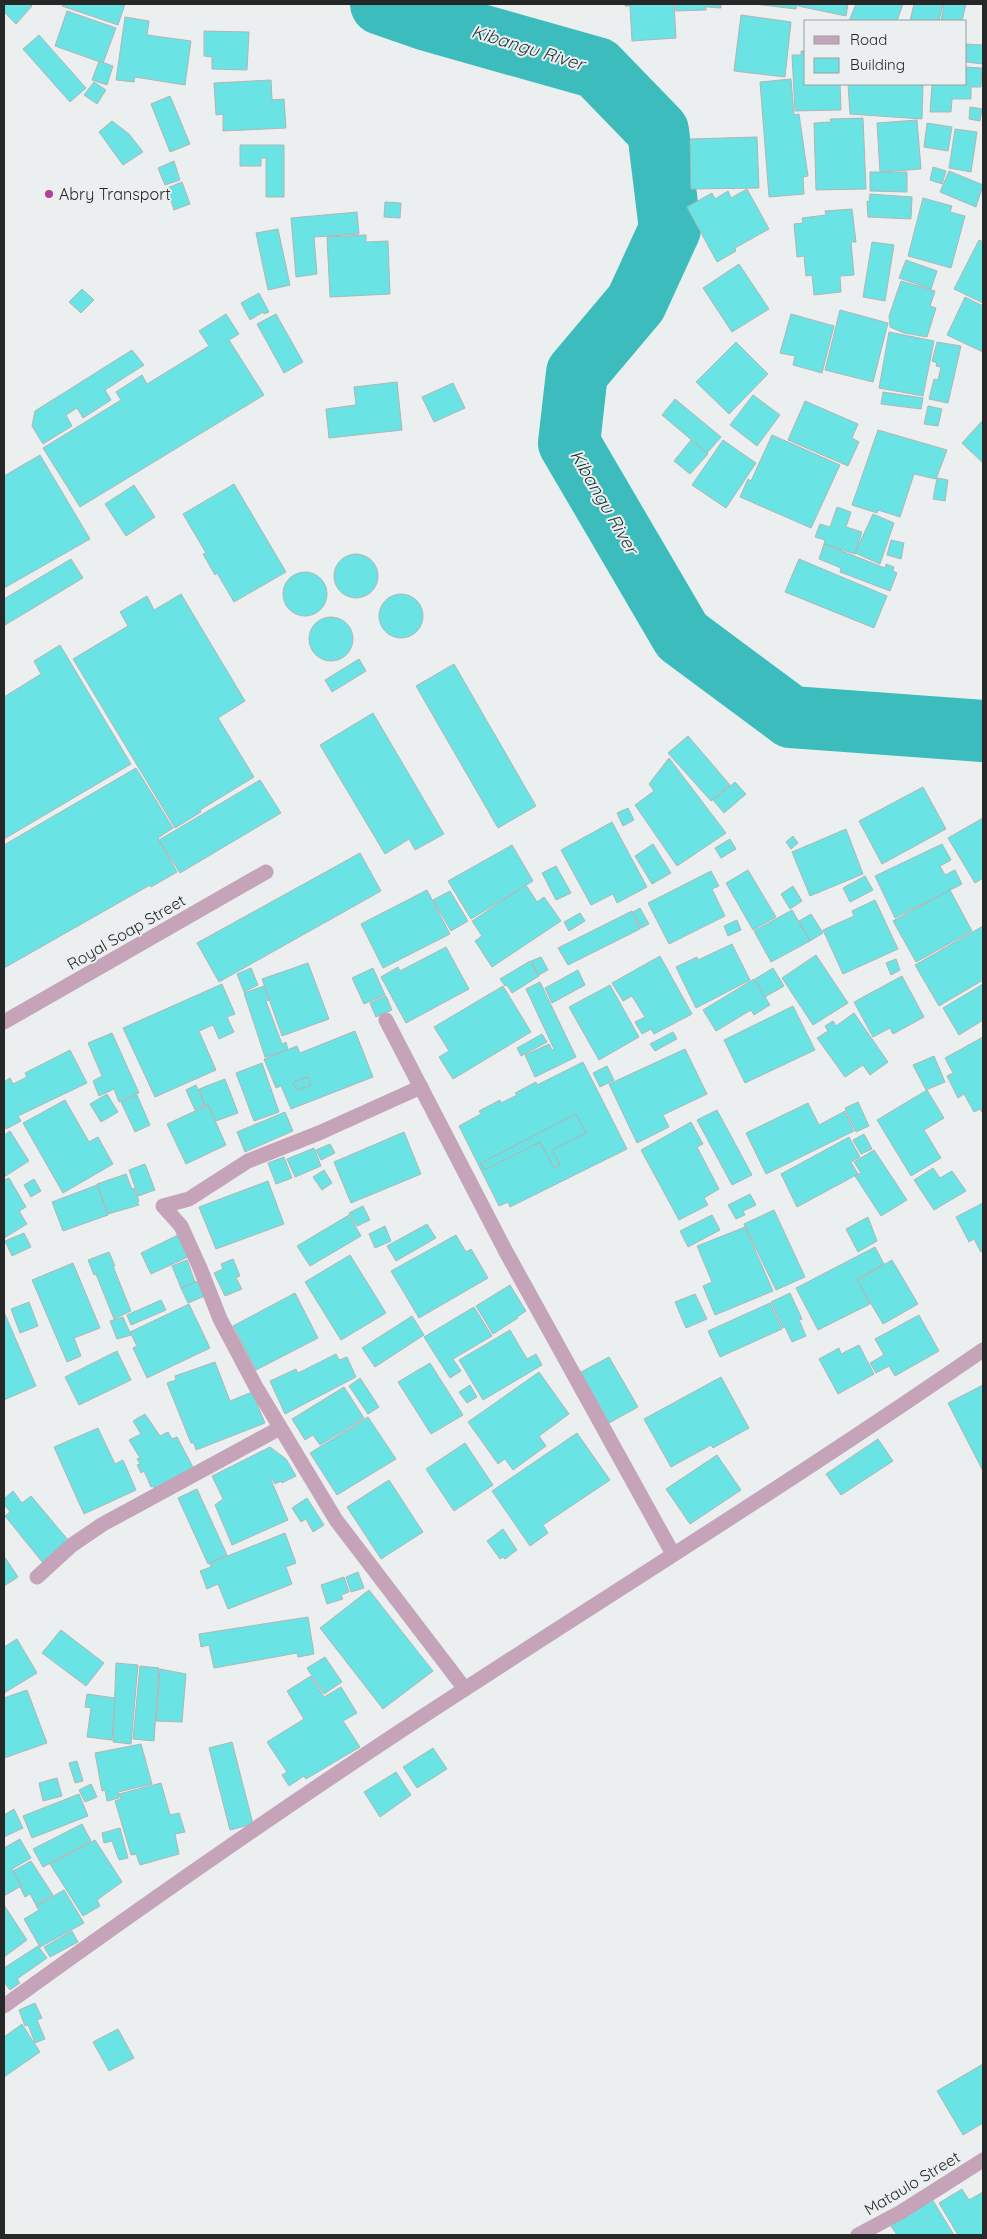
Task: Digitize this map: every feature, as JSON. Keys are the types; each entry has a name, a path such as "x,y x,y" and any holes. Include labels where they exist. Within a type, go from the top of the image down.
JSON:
{"street":[{"name":"Royal Soap Street","path":"4,1022 266,872"},
{"path":"386,1020 505,1250 673,1554"},
{"path":"421,1087 319,1133 248,1161 189,1199 163,1206 181,1226 220,1319 280,1428 336,1520 465,1689"},
{"path":"4,2006 158,1895 465,1689 820,1460 983,1350"},
{"path":"37,1577 72,1545 103,1524 280,1428"},
{"name":"Mataulo Street","path":"858,2235 901,2212 983,2160"}],"building":[{"path":"4,4 30,4 32,6 16,24 4,12"},
{"path":"63,4 125,4 118,25 62,6"},
{"path":"625,4 674,4 676,38 632,41 630,6 625,6"},
{"path":"675,4 706,4 706,10 676,11"},
{"path":"707,4 721,4 721,8 707,7"},
{"path":"754,4 797,4 796,9"},
{"path":"798,4 848,4 846,16 798,6"},
{"path":"856,4 903,4 897,20 849,20"},
{"path":"914,4 943,4 939,20 910,20"},
{"path":"944,4 966,4 962,20 941,20"},
{"path":"67,11 116,28 103,63 55,46"},
{"path":"741,15 791,22 785,77 734,71"},
{"path":"125,17 149,21 147,35 191,41 185,85 135,77 134,82 116,80"},
{"path":"204,31 249,32 247,70 212,69 212,57 204,56"},
{"path":"39,35 86,88 70,102 23,49"},
{"path":"967,44 983,45 983,64 967,62"},
{"path":"801,51 804,51 804,85 840,85 841,110 795,111 792,55 801,55"},
{"path":"99,61 113,66 107,85 92,80"},
{"path":"967,67 982,68 981,87 971,87 971,99 952,99 951,112 930,112 932,85 967,85"},
{"path":"791,79 794,115 799,114 808,176 803,177 804,194 769,197 760,82"},
{"path":"271,80 272,100 284,99 286,128 223,131 223,114 216,115 214,83"},
{"path":"94,82 106,90 97,104 84,95"},
{"path":"848,85 923,85 922,119 850,114"},
{"path":"170,96 190,144 170,152 151,104"},
{"path":"970,107 982,109 980,121 969,119"},
{"path":"863,118 866,189 816,190 814,123 831,122 830,119"},
{"path":"917,120 921,169 880,172 877,123"},
{"path":"112,121 129,134 143,152 123,165 99,132"},
{"path":"927,123 952,127 948,151 924,147"},
{"path":"955,129 977,132 971,172 949,168"},
{"path":"757,137 759,188 691,189 690,139"},
{"path":"240,145 284,145 284,197 266,197 266,158 261,158 261,166 240,166"},
{"path":"174,161 180,180 165,185 158,168"},
{"path":"933,167 946,171 942,184 930,180"},
{"path":"949,171 983,185 976,207 940,192"},
{"path":"870,172 907,172 907,192 870,191"},
{"path":"182,182 190,204 174,210 167,188"},
{"path":"747,189 769,229 735,248 736,251 717,262 687,207 712,193 715,199 728,191 731,198"},
{"path":"870,194 912,197 911,219 868,217 867,201 869,202"},
{"path":"923,198 952,206 950,212 965,216 951,268 908,256"},
{"path":"385,202 401,203 400,218 384,217"},
{"path":"852,209 856,242 851,242 854,275 840,276 841,292 814,295 812,275 806,276 804,256 797,257 794,224 803,223 802,218 826,215 825,211"},
{"path":"357,212 359,234 314,237 317,274 296,277 291,218"},
{"path":"278,229 290,285 268,290 256,233"},
{"path":"366,235 366,242 388,241 390,294 330,297 327,237"},
{"path":"979,240 983,242 983,303 954,289"},
{"path":"872,242 894,245 885,301 863,297"},
{"path":"906,260 937,271 931,289 899,278"},
{"path":"739,264 769,309 732,332 703,288"},
{"path":"901,281 935,291 930,306 936,308 927,337 904,333 890,327 889,316"},
{"path":"82,289 94,300 81,313 69,302"},
{"path":"259,293 269,312 264,314 263,312 250,320 241,303"},
{"path":"965,297 983,306 983,352 947,335"},
{"path":"840,310 888,323 873,382 825,370"},
{"path":"226,314 239,334 229,340 264,395 80,507 43,448 121,400 116,392 142,375 147,384 209,346 199,331"},
{"path":"276,314 303,362 284,373 257,324"},
{"path":"791,314 834,326 822,373 793,365 795,356 780,353"},
{"path":"889,332 934,341 923,396 879,388"},
{"path":"736,342 768,374 729,414 696,382"},
{"path":"937,342 961,346 948,403 929,399 934,379 938,380 941,367 936,366 937,363 932,361"},
{"path":"132,350 144,365 105,390 111,400 83,418 77,408 66,415 72,426 43,444 32,426 35,411"},
{"path":"397,382 402,430 329,438 326,409 356,405 354,387"},
{"path":"453,383 465,408 434,422 422,397"},
{"path":"883,392 923,398 921,409 881,404"},
{"path":"753,395 780,415 757,446 730,425"},
{"path":"675,399 721,437 707,453 662,415"},
{"path":"805,401 858,424 852,438 859,442 848,466 788,440"},
{"path":"928,406 942,409 938,426 924,424"},
{"path":"983,420 983,463 962,443"},
{"path":"878,430 947,450 936,479 914,474 900,517 878,510 877,513 852,505"},
{"path":"772,435 840,465 811,528 740,497 748,479 751,481"},
{"path":"691,440 708,454 690,474 674,461"},
{"path":"723,440 756,463 726,508 692,485"},
{"path":"40,455 90,539 4,588 4,476"},
{"path":"937,478 948,480 945,501 933,499"},
{"path":"234,484 286,572 234,602 217,573 215,575 203,554 206,553 183,514"},
{"path":"134,485 155,517 126,536 105,504"},
{"path":"837,507 851,512 846,527 862,532 855,554 824,544 825,540 815,537 820,524 830,527"},
{"path":"873,514 894,523 880,564 855,553"},
{"path":"891,540 904,543 901,559 887,555"},
{"path":"824,544 885,568 886,564 894,567 893,571 897,573 890,591 840,572 841,568 819,559"},
{"path":"352,554 360,554 372,560 378,576 372,592 360,598 352,598 340,592 334,580 334,572 340,560"},
{"path":"71,559 83,578 5,625 4,599"},
{"path":"799,559 887,596 874,628 785,592"},
{"path":"301,572 309,572 321,578 327,594 321,610 309,616 301,616 289,610 283,598 283,590 289,578"},
{"path":"181,594 245,701 218,718 254,777 200,810 201,812 175,828 73,659 128,626 120,612 147,596 154,610"},
{"path":"397,594 405,594 417,600 423,616 417,632 405,638 397,638 385,632 379,620 379,612 385,600"},
{"path":"331,617 343,621 349,627 353,639 349,651 343,657 331,661 319,657 313,651 309,639 313,627 319,621"},
{"path":"60,645 131,764 4,839 4,697 41,674 34,661"},
{"path":"359,659 366,671 332,692 325,680"},
{"path":"454,664 536,806 498,828 416,686"},
{"path":"373,713 444,834 415,850 409,839 385,854 320,745"},
{"path":"688,736 730,785 711,801 668,753"},
{"path":"669,758 726,833 677,866 635,805 654,791 649,784"},
{"path":"136,768 173,828 158,838 177,872 151,887 150,885 4,968 4,845"},
{"path":"260,780 281,813 180,873 159,840"},
{"path":"735,782 746,794 724,813 713,800"},
{"path":"923,787 946,829 882,864 859,821"},
{"path":"628,808 634,820 623,826 617,813"},
{"path":"983,818 983,878 975,883 948,838"},
{"path":"612,822 647,887 617,903 613,894 591,905 561,850"},
{"path":"846,829 863,874 810,896 792,852"},
{"path":"793,836 798,843 791,849 786,842"},
{"path":"730,839 736,849 721,858 715,848"},
{"path":"653,844 671,873 652,884 635,856"},
{"path":"942,844 951,860 940,866 945,875 955,870 962,884 895,918 875,876"},
{"path":"512,845 533,881 471,919 448,881"},
{"path":"360,853 381,891 219,982 197,943"},
{"path":"556,866 571,893 556,900 542,873"},
{"path":"748,870 776,917 753,930 726,883"},
{"path":"711,871 719,886 712,889 725,916 669,944 648,903"},
{"path":"865,876 873,890 850,902 843,888"},
{"path":"526,885 537,902 544,897 561,921 492,967 475,941 482,936 472,921"},
{"path":"793,886 802,901 790,909 781,894"},
{"path":"427,890 450,934 383,968 361,924"},
{"path":"950,890 972,931 916,962 893,921"},
{"path":"450,891 468,921 451,931 433,900"},
{"path":"875,900 898,949 843,974 823,930 854,916 852,911"},
{"path":"640,908 649,924 641,928 633,912"},
{"path":"792,910 810,941 771,962 754,931"},
{"path":"632,911 640,929 568,965 558,948"},
{"path":"580,913 585,921 569,931 564,922"},
{"path":"811,914 823,933 810,941 799,921"},
{"path":"737,920 741,930 728,936 724,926"},
{"path":"983,926 983,980 939,1006 915,965"},
{"path":"732,944 750,980 696,1008 676,967 697,957 698,960"},
{"path":"446,947 469,989 406,1023 381,977 398,967 400,971"},
{"path":"816,955 848,1003 813,1025 782,978"},
{"path":"660,956 692,1014 654,1034 651,1029 642,1034 635,1022 645,1017 632,996 623,1001 612,983"},
{"path":"541,957 548,970 539,975 531,961"},
{"path":"896,959 900,970 891,975 886,963"},
{"path":"530,961 539,976 512,993 500,979"},
{"path":"308,963 329,1019 282,1036 262,979"},
{"path":"251,968 258,985 244,992 237,974"},
{"path":"373,968 385,995 364,1004 352,978"},
{"path":"773,968 784,986 765,997 755,979"},
{"path":"578,970 585,985 552,1003 545,988"},
{"path":"902,976 924,1017 893,1034 890,1028 873,1037 854,1002"},
{"path":"754,979 770,1005 754,1015 751,1010 716,1031 703,1010"},
{"path":"540,982 576,1057 535,1077 525,1055 549,1044 552,1050 554,1049 526,989"},
{"path":"222,984 235,1014 227,1017 234,1032 219,1039 213,1025 199,1031 216,1070 155,1097 123,1028"},
{"path":"983,984 983,1020 959,1035 943,1008"},
{"path":"610,985 639,1037 599,1060 569,1007"},
{"path":"264,986 269,1000 266,1001 282,1044 286,1042 288,1050 265,1057 244,993"},
{"path":"503,986 531,1032 453,1079 439,1057 449,1051 434,1027"},
{"path":"386,996 392,1010 376,1017 370,1003"},
{"path":"793,1006 815,1050 745,1083 724,1040"},
{"path":"854,1013 888,1062 870,1075 863,1065 845,1077 817,1038 828,1031 825,1026 833,1021 836,1026"},
{"path":"355,1031 373,1077 291,1109 281,1086 276,1088 264,1059 297,1046 300,1053","holes":["308,1077 311,1085 297,1090 293,1082"]},
{"path":"673,1032 677,1039 655,1051 650,1044"},
{"path":"112,1033 139,1093 119,1102 114,1089 99,1096 93,1081 102,1076 88,1043"},
{"path":"542,1034 547,1042 521,1056 517,1048"},
{"path":"983,1037 983,1114 980,1109 974,1112 964,1094 958,1098 947,1076 953,1073 945,1058"},
{"path":"685,1049 707,1094 663,1115 669,1127 637,1143 609,1084"},
{"path":"70,1050 87,1083 18,1116 21,1121 6,1129 4,1124 4,1082 10,1078 13,1084 27,1077 25,1073"},
{"path":"934,1056 945,1082 926,1090 913,1065"},
{"path":"583,1062 627,1149 510,1207 508,1202 499,1206 459,1126 481,1114 479,1111 500,1100 501,1103 517,1095 515,1093 536,1082 537,1085","holes":["576,1114 586,1133 552,1150 560,1165 554,1168 540,1142 484,1170 481,1163"]},
{"path":"262,1063 279,1112 254,1121 236,1073"},
{"path":"607,1066 614,1080 600,1087 593,1073"},
{"path":"308,1077 311,1085 297,1090 293,1082"},
{"path":"225,1079 238,1113 216,1121 208,1105 205,1105 199,1089"},
{"path":"196,1085 205,1105 195,1110 186,1090"},
{"path":"927,1090 944,1118 924,1130 941,1158 911,1176 877,1120"},
{"path":"107,1094 118,1112 101,1122 90,1104"},
{"path":"137,1095 150,1125 135,1132 121,1102"},
{"path":"65,1100 89,1142 98,1137 113,1164 63,1193 23,1123"},
{"path":"858,1102 869,1126 856,1132 845,1108"},
{"path":"808,1103 819,1125 845,1111 854,1131 766,1174 746,1133"},
{"path":"208,1105 226,1145 186,1164 167,1124"},
{"path":"717,1110 752,1175 732,1185 697,1120"},
{"path":"285,1112 293,1131 245,1152 237,1132"},
{"path":"576,1114 586,1133 552,1150 560,1165 554,1168 540,1142 484,1170 481,1163"},
{"path":"691,1122 703,1144 697,1147 719,1189 704,1198 708,1205 679,1220 641,1150"},
{"path":"10,1131 29,1161 4,1177 4,1135"},
{"path":"404,1132 421,1174 351,1203 334,1162"},
{"path":"864,1134 872,1149 861,1154 853,1140"},
{"path":"849,1137 860,1157 851,1162 858,1174 797,1207 781,1174"},
{"path":"330,1144 335,1153 321,1160 316,1150"},
{"path":"314,1148 321,1166 295,1177 287,1159"},
{"path":"874,1150 907,1200 881,1216 855,1176 861,1173 854,1162"},
{"path":"284,1157 292,1178 276,1184 268,1163"},
{"path":"145,1164 155,1190 138,1196 129,1170"},
{"path":"933,1168 940,1178 952,1171 966,1191 934,1210 914,1180"},
{"path":"324,1170 332,1183 322,1190 313,1177"},
{"path":"126,1174 132,1189 134,1188 139,1205 108,1214 97,1184"},
{"path":"9,1178 26,1207 19,1211 27,1224 4,1238 4,1180"},
{"path":"34,1179 41,1191 31,1197 24,1185"},
{"path":"268,1181 284,1224 216,1249 199,1207"},
{"path":"97,1185 108,1215 63,1231 52,1202"},
{"path":"750,1194 756,1205 743,1211 745,1215 736,1219 728,1205"},
{"path":"983,1203 983,1251 981,1252 974,1239 969,1242 956,1217"},
{"path":"363,1206 370,1220 357,1226 349,1213"},
{"path":"774,1210 805,1277 776,1290 744,1224"},
{"path":"349,1215 361,1236 310,1266 297,1246"},
{"path":"712,1215 720,1230 688,1247 680,1231"},
{"path":"868,1217 877,1241 858,1252 846,1229"},
{"path":"427,1224 436,1238 396,1261 387,1246"},
{"path":"385,1226 391,1241 375,1248 369,1234"},
{"path":"745,1227 773,1291 715,1315 703,1286 712,1282 697,1246"},
{"path":"24,1233 31,1247 12,1256 5,1241"},
{"path":"178,1235 188,1257 151,1274 141,1253"},
{"path":"456,1235 466,1252 471,1249 488,1278 419,1318 391,1271"},
{"path":"875,1247 884,1264 857,1279 870,1304 818,1330 796,1288"},
{"path":"109,1252 131,1311 114,1319 96,1274 94,1275 88,1260"},
{"path":"350,1255 386,1313 341,1340 305,1282"},
{"path":"233,1259 240,1276 236,1278 242,1289 225,1296 214,1273 223,1269 221,1264"},
{"path":"187,1260 195,1282 181,1288 172,1266"},
{"path":"892,1260 918,1304 883,1324 857,1280"},
{"path":"73,1263 100,1328 74,1338 81,1356 67,1362 32,1280"},
{"path":"198,1281 205,1296 188,1303 181,1288"},
{"path":"510,1285 526,1311 493,1334 476,1306"},
{"path":"295,1293 318,1338 256,1370 233,1326"},
{"path":"790,1293 802,1319 799,1320 806,1336 792,1342 771,1302"},
{"path":"695,1294 707,1319 686,1328 675,1302"},
{"path":"161,1300 166,1310 131,1325 127,1315"},
{"path":"29,1302 38,1326 20,1333 11,1309"},
{"path":"770,1303 782,1329 720,1357 708,1331"},
{"path":"189,1304 210,1348 147,1378 133,1348 137,1346 130,1332"},
{"path":"474,1307 492,1336 453,1359 461,1371 450,1378 424,1337"},
{"path":"4,1312 36,1386 4,1400"},
{"path":"919,1315 939,1351 895,1376 889,1366 876,1373 870,1363 884,1355 875,1339"},
{"path":"412,1316 424,1335 375,1367 362,1348"},
{"path":"123,1317 131,1335 117,1339 110,1321"},
{"path":"510,1330 527,1359 536,1354 542,1365 483,1400 459,1360"},
{"path":"859,1345 874,1374 838,1394 819,1359 839,1348 841,1354"},
{"path":"117,1351 131,1380 79,1405 65,1377"},
{"path":"336,1354 339,1360 347,1357 356,1377 285,1414 270,1381 296,1369 298,1373"},
{"path":"609,1357 638,1407 609,1423 581,1372"},
{"path":"215,1362 230,1401 252,1392 265,1423 196,1450 194,1443 191,1443 167,1383 176,1380 175,1376"},
{"path":"430,1363 463,1415 431,1434 398,1382"},
{"path":"539,1372 569,1414 539,1436 546,1446 513,1470 505,1459 498,1464 468,1422"},
{"path":"721,1377 749,1428 713,1448 711,1445 671,1467 644,1419"},
{"path":"360,1378 379,1407 368,1414 349,1386"},
{"path":"470,1385 477,1397 467,1403 459,1392"},
{"path":"983,1385 983,1471 948,1403"},
{"path":"344,1387 364,1418 320,1445 313,1435 305,1440 292,1419"},
{"path":"145,1414 160,1436 168,1432 172,1439 177,1437 194,1469 156,1492 153,1486 151,1487 144,1471 141,1473 137,1465 140,1464 137,1459 140,1458 129,1440 141,1434 133,1421"},
{"path":"368,1417 396,1459 337,1495 310,1453"},
{"path":"98,1428 115,1464 123,1460 136,1490 84,1514 54,1447"},
{"path":"577,1433 610,1480 543,1525 548,1533 530,1546 492,1491"},
{"path":"878,1439 893,1461 841,1495 826,1474"},
{"path":"465,1443 493,1485 454,1511 426,1469"},
{"path":"270,1447 286,1459 296,1476 282,1483 281,1481 275,1484 271,1480 288,1520 232,1545 215,1505 223,1499 212,1476"},
{"path":"717,1455 741,1490 690,1524 666,1489"},
{"path":"389,1480 423,1532 381,1559 347,1507"},
{"path":"197,1489 227,1555 208,1564 178,1498"},
{"path":"13,1491 22,1503 31,1496 69,1541 43,1563 5,1516 10,1512 4,1504 4,1499"},
{"path":"307,1498 324,1525 313,1532 306,1519 301,1522 292,1508"},
{"path":"503,1529 517,1550 505,1559 503,1557 500,1559 487,1541"},
{"path":"285,1533 296,1563 286,1567 292,1584 228,1609 218,1584 207,1589 200,1571 211,1567 210,1563"},
{"path":"4,1556 18,1577 4,1586"},
{"path":"358,1572 364,1588 351,1592 346,1577"},
{"path":"344,1577 349,1592 341,1595 343,1599 327,1604 321,1585"},
{"path":"369,1590 433,1671 383,1709 320,1628"},
{"path":"308,1617 314,1654 298,1657 297,1653 214,1668 209,1645 201,1647 199,1634"},
{"path":"61,1630 104,1663 86,1686 42,1653"},
{"path":"17,1639 37,1673 4,1693 4,1647"},
{"path":"325,1657 342,1682 324,1694 307,1668"},
{"path":"116,1663 138,1665 131,1744 113,1742"},
{"path":"140,1666 159,1668 154,1741 133,1739"},
{"path":"160,1669 186,1674 182,1722 156,1721"},
{"path":"311,1676 324,1697 341,1687 357,1713 343,1721 360,1747 306,1779 304,1776 289,1786 282,1775 287,1772 267,1742 304,1719 287,1691"},
{"path":"27,1690 47,1743 4,1758 4,1698"},
{"path":"87,1694 115,1698 112,1740 87,1737 91,1708 85,1707"},
{"path":"232,1742 253,1824 230,1830 209,1748"},
{"path":"141,1744 152,1784 118,1792 119,1798 107,1801 105,1790 102,1791 95,1753"},
{"path":"433,1748 447,1769 417,1788 403,1767"},
{"path":"77,1761 83,1781 75,1783 69,1763"},
{"path":"396,1772 411,1795 380,1817 364,1792"},
{"path":"57,1778 62,1796 43,1801 39,1783"},
{"path":"161,1783 170,1815 179,1813 185,1832 175,1834 179,1854 140,1865 136,1854 131,1855 115,1801 121,1799 119,1794"},
{"path":"91,1784 97,1797 85,1802 79,1790"},
{"path":"79,1794 88,1816 32,1838 23,1816"},
{"path":"14,1809 23,1828 4,1837 4,1815"},
{"path":"82,1824 91,1841 43,1867 33,1849"},
{"path":"120,1828 128,1858 119,1860 112,1841 104,1843 102,1833"},
{"path":"20,1839 31,1858 12,1869 21,1886 4,1896 4,1848"},
{"path":"95,1840 122,1882 97,1900 100,1906 83,1916 50,1864"},
{"path":"31,1861 53,1895 36,1905 30,1894 25,1897 20,1887 22,1886 13,1871"},
{"path":"64,1890 84,1923 40,1947 24,1919 39,1910 36,1906"},
{"path":"4,1905 27,1940 4,1957"},
{"path":"72,1931 78,1942 50,1957 44,1947"},
{"path":"38,1946 47,1958 17,1979 20,1983 10,1990 4,1982 4,1968"},
{"path":"35,2003 42,2018 37,2020 45,2039 35,2043 28,2025 25,2026 19,2010"},
{"path":"22,2024 40,2052 4,2077 4,2037"},
{"path":"118,2029 134,2058 109,2071 93,2042"},
{"path":"983,2064 983,2123 963,2135 937,2091"},
{"path":"962,2189 969,2200 983,2192 983,2235 958,2235 939,2203"},
{"path":"932,2199 954,2235 897,2235 889,2223"}],"waterway":[{"name":"Kibangu River","path":"381,4 427,20 597,68 658,131 670,229 636,303 577,373 569,443 682,636 791,717 983,731"}],"place":[{"name":"Abry Transport","path":"49,194"}]}
